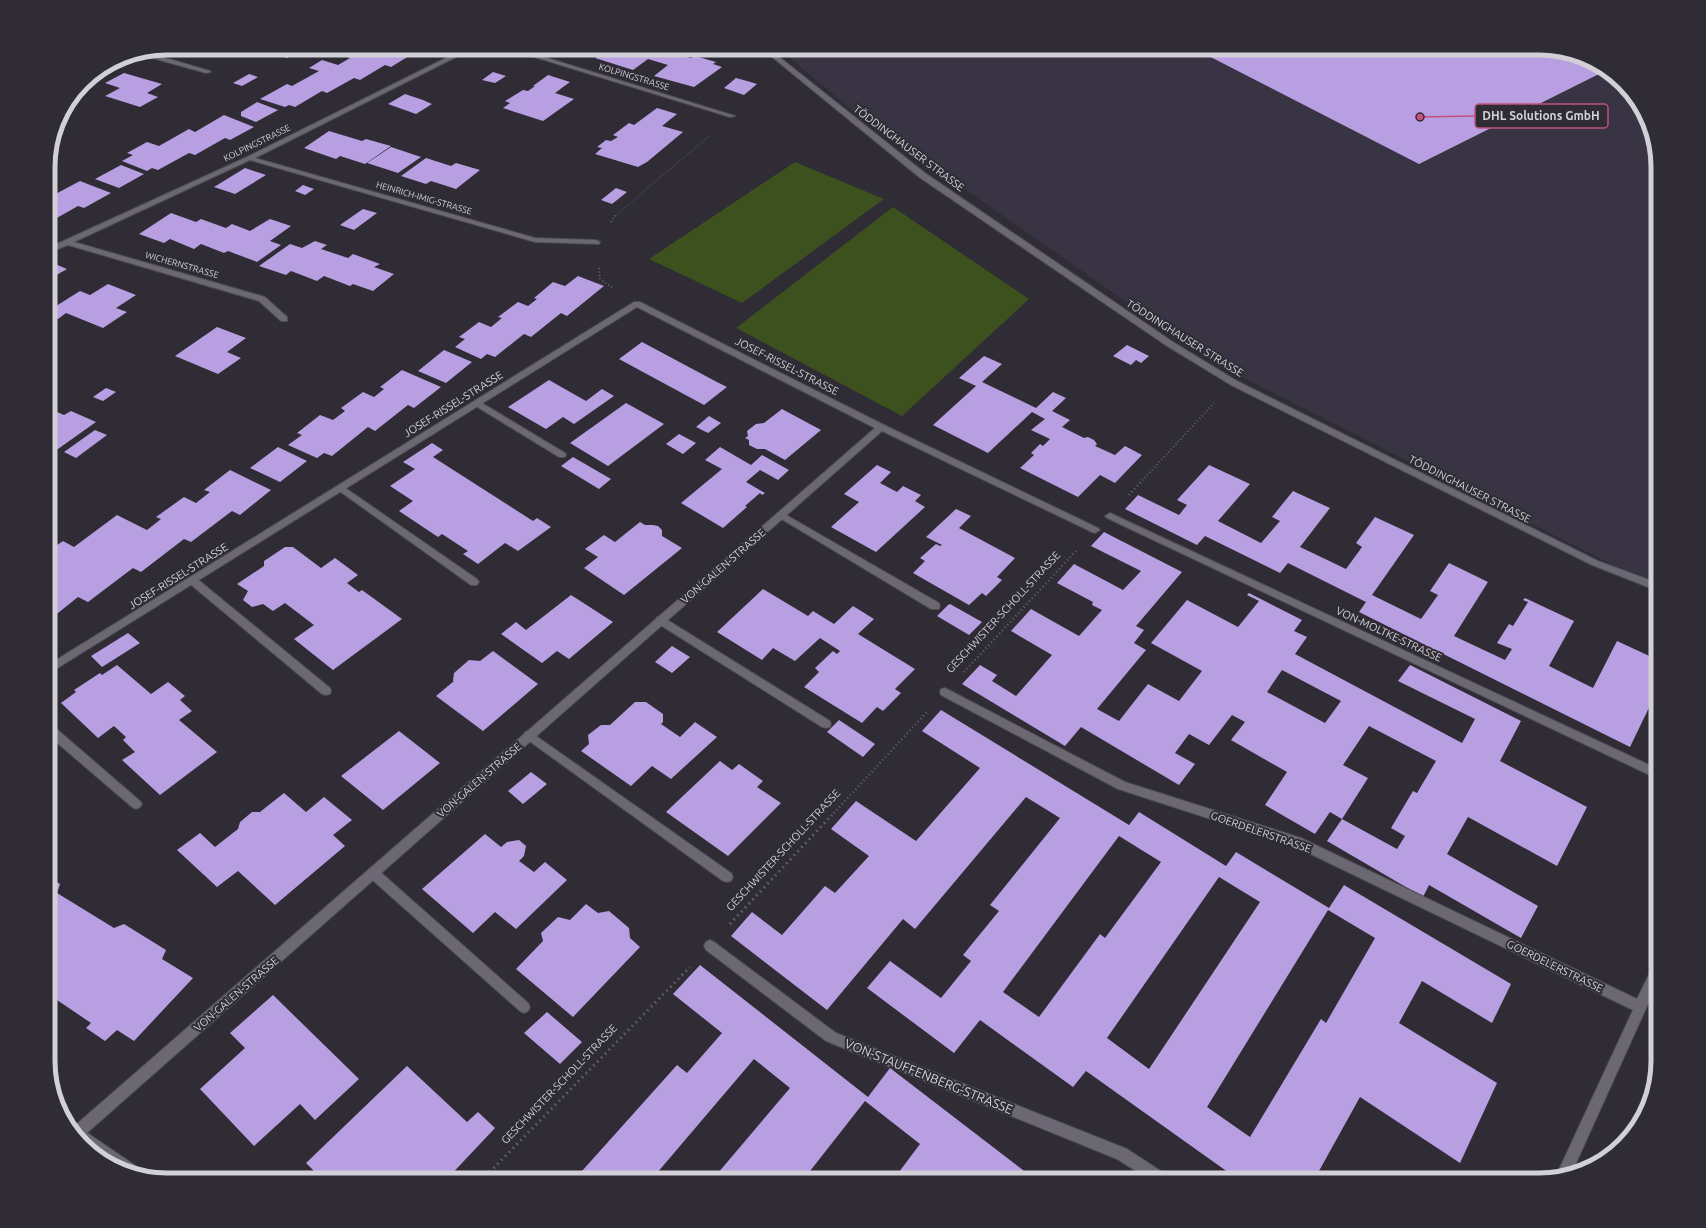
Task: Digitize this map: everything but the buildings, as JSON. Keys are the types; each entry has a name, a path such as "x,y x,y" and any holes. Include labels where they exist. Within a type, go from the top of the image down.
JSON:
{"street":[{"name":"KOLPINGSTRASSE","path":"55,248 249,158 457,55"},
{"name":"KOLPINGSTRASSE","path":"531,55 732,116"},
{"name":"TÖDDINGHAUSER STRASSE","path":"773,55 922,174 1170,344 1228,379 1595,563 1651,584"},
{"path":"152,56 208,72"},
{"name":"HEINRICH-IMIG-STRASSE","path":"249,158 535,240 596,242"},
{"name":"WICHERNSTRASSE","path":"67,242 262,299 284,319"},
{"name":"JOSEF-RISSEL-STRASSE","path":"55,666 637,304 881,427"},
{"path":"477,403 562,455"},
{"path":"881,427 1095,530"},
{"name":"VON-GALEN-STRASSE","path":"78,1129 373,873 881,427"},
{"path":"341,488 474,582"},
{"path":"781,515 935,606"},
{"name":"VON-MOLTKE-STRASSE","path":"1110,516 1651,771"},
{"path":"193,581 326,691"},
{"path":"661,620 826,724"},
{"name":"GOERDELERSTRASSE","path":"945,692 1122,786 1297,842 1640,1008"},
{"path":"55,734 136,804"},
{"path":"530,735 727,877"},
{"path":"373,873 524,1007"},
{"name":"VON-STAUFFENBERG-STRASSE","path":"710,946 831,1037 1122,1154 1151,1173"},
{"path":"1566,1170 1651,984"},
{"path":"91,1143 116,1160"}],"path":[{"path":"637,304 600,279 596,242 618,212 732,116"},
{"path":"1110,516 1209,409"},
{"name":"GESCHWISTER-SCHOLL-STRASSE","path":"489,1173 710,946 1095,530"}],"shaded area":[{"path":"786,55 1539,55 1561,57 1575,61 1595,70 1618,88 1632,105 1645,131 1651,159 1651,579 1613,565 1212,362 852,110"}],"green space":[{"path":"795,162 884,199 742,303 649,259"},
{"path":"893,207 1029,299 902,416 736,328"}],"place":[{"name":"DHL Solutions GmbH","path":"1420,117"}]}
